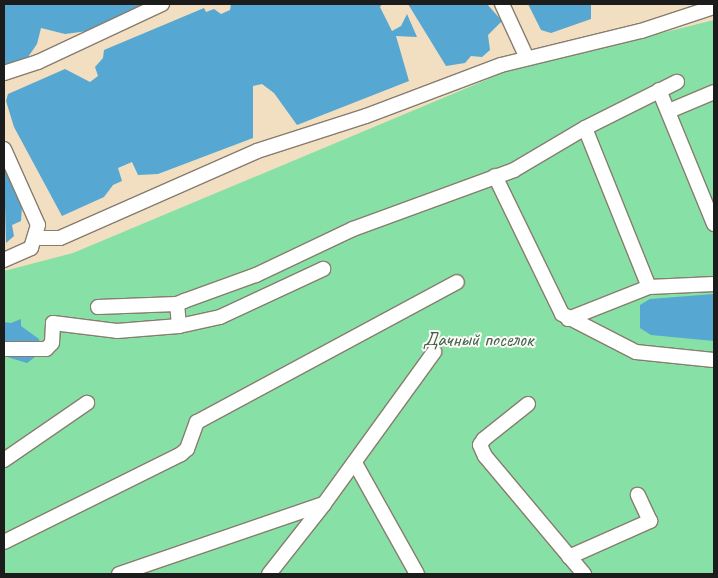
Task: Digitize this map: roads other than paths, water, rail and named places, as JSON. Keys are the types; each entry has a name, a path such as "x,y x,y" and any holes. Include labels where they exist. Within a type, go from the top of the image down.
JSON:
{"street":[{"path":"4,73 38,62 162,4"},
{"path":"502,4 526,56"},
{"path":"36,238 60,238 257,152 366,116 526,56 556,52 641,31 714,7"},
{"path":"98,307 177,304 256,275 353,228 514,170 585,128 678,82"},
{"path":"660,90 714,224"},
{"path":"669,111 714,92"},
{"path":"585,128 615,196 649,287"},
{"path":"4,149 34,212 38,225 36,238 25,252 4,260"},
{"path":"495,176 555,305 568,318 636,352 714,360"},
{"path":"4,348 46,349 52,343 53,323 117,331 179,326 220,316 323,269"},
{"path":"4,542 181,454 187,449 197,422 457,282"},
{"path":"568,318 649,287 714,284"},
{"path":"177,304 179,326"},
{"path":"274,572 434,352"},
{"path":"4,460 87,402"},
{"path":"528,404 484,438 480,445 485,456 584,574"},
{"path":"355,463 417,574"},
{"path":"569,557 650,522 638,495"},
{"path":"119,574 169,555 324,504"}],"water":[{"path":"4,4 150,4 88,31 65,34 41,28 37,44 28,57 4,71"},
{"path":"231,4 382,4 380,7 392,31 401,26 407,14 417,37 396,36 409,81 297,125 274,93 262,84 253,86 253,138 158,174 138,175 132,162 118,168 122,181 113,185 104,197 62,216 14,127 6,101 8,94 65,69 90,82 98,76 95,67 103,58 104,50 204,8 206,12 214,9 221,14 230,10"},
{"path":"408,4 487,4 502,21 488,35 490,50 482,57 471,56 465,63 446,66"},
{"path":"528,4 596,4 591,5 591,19 551,33 541,30"},
{"path":"4,168 22,207 21,221 12,225 14,236 6,243"},
{"path":"714,294 714,341 651,335 640,328 640,305 650,299"},
{"path":"21,319 21,326 39,339 40,346 39,354 27,363 4,356 4,322 11,323"}],"park label":[{"name":"Дачный поселок","path":"478,339"}]}
